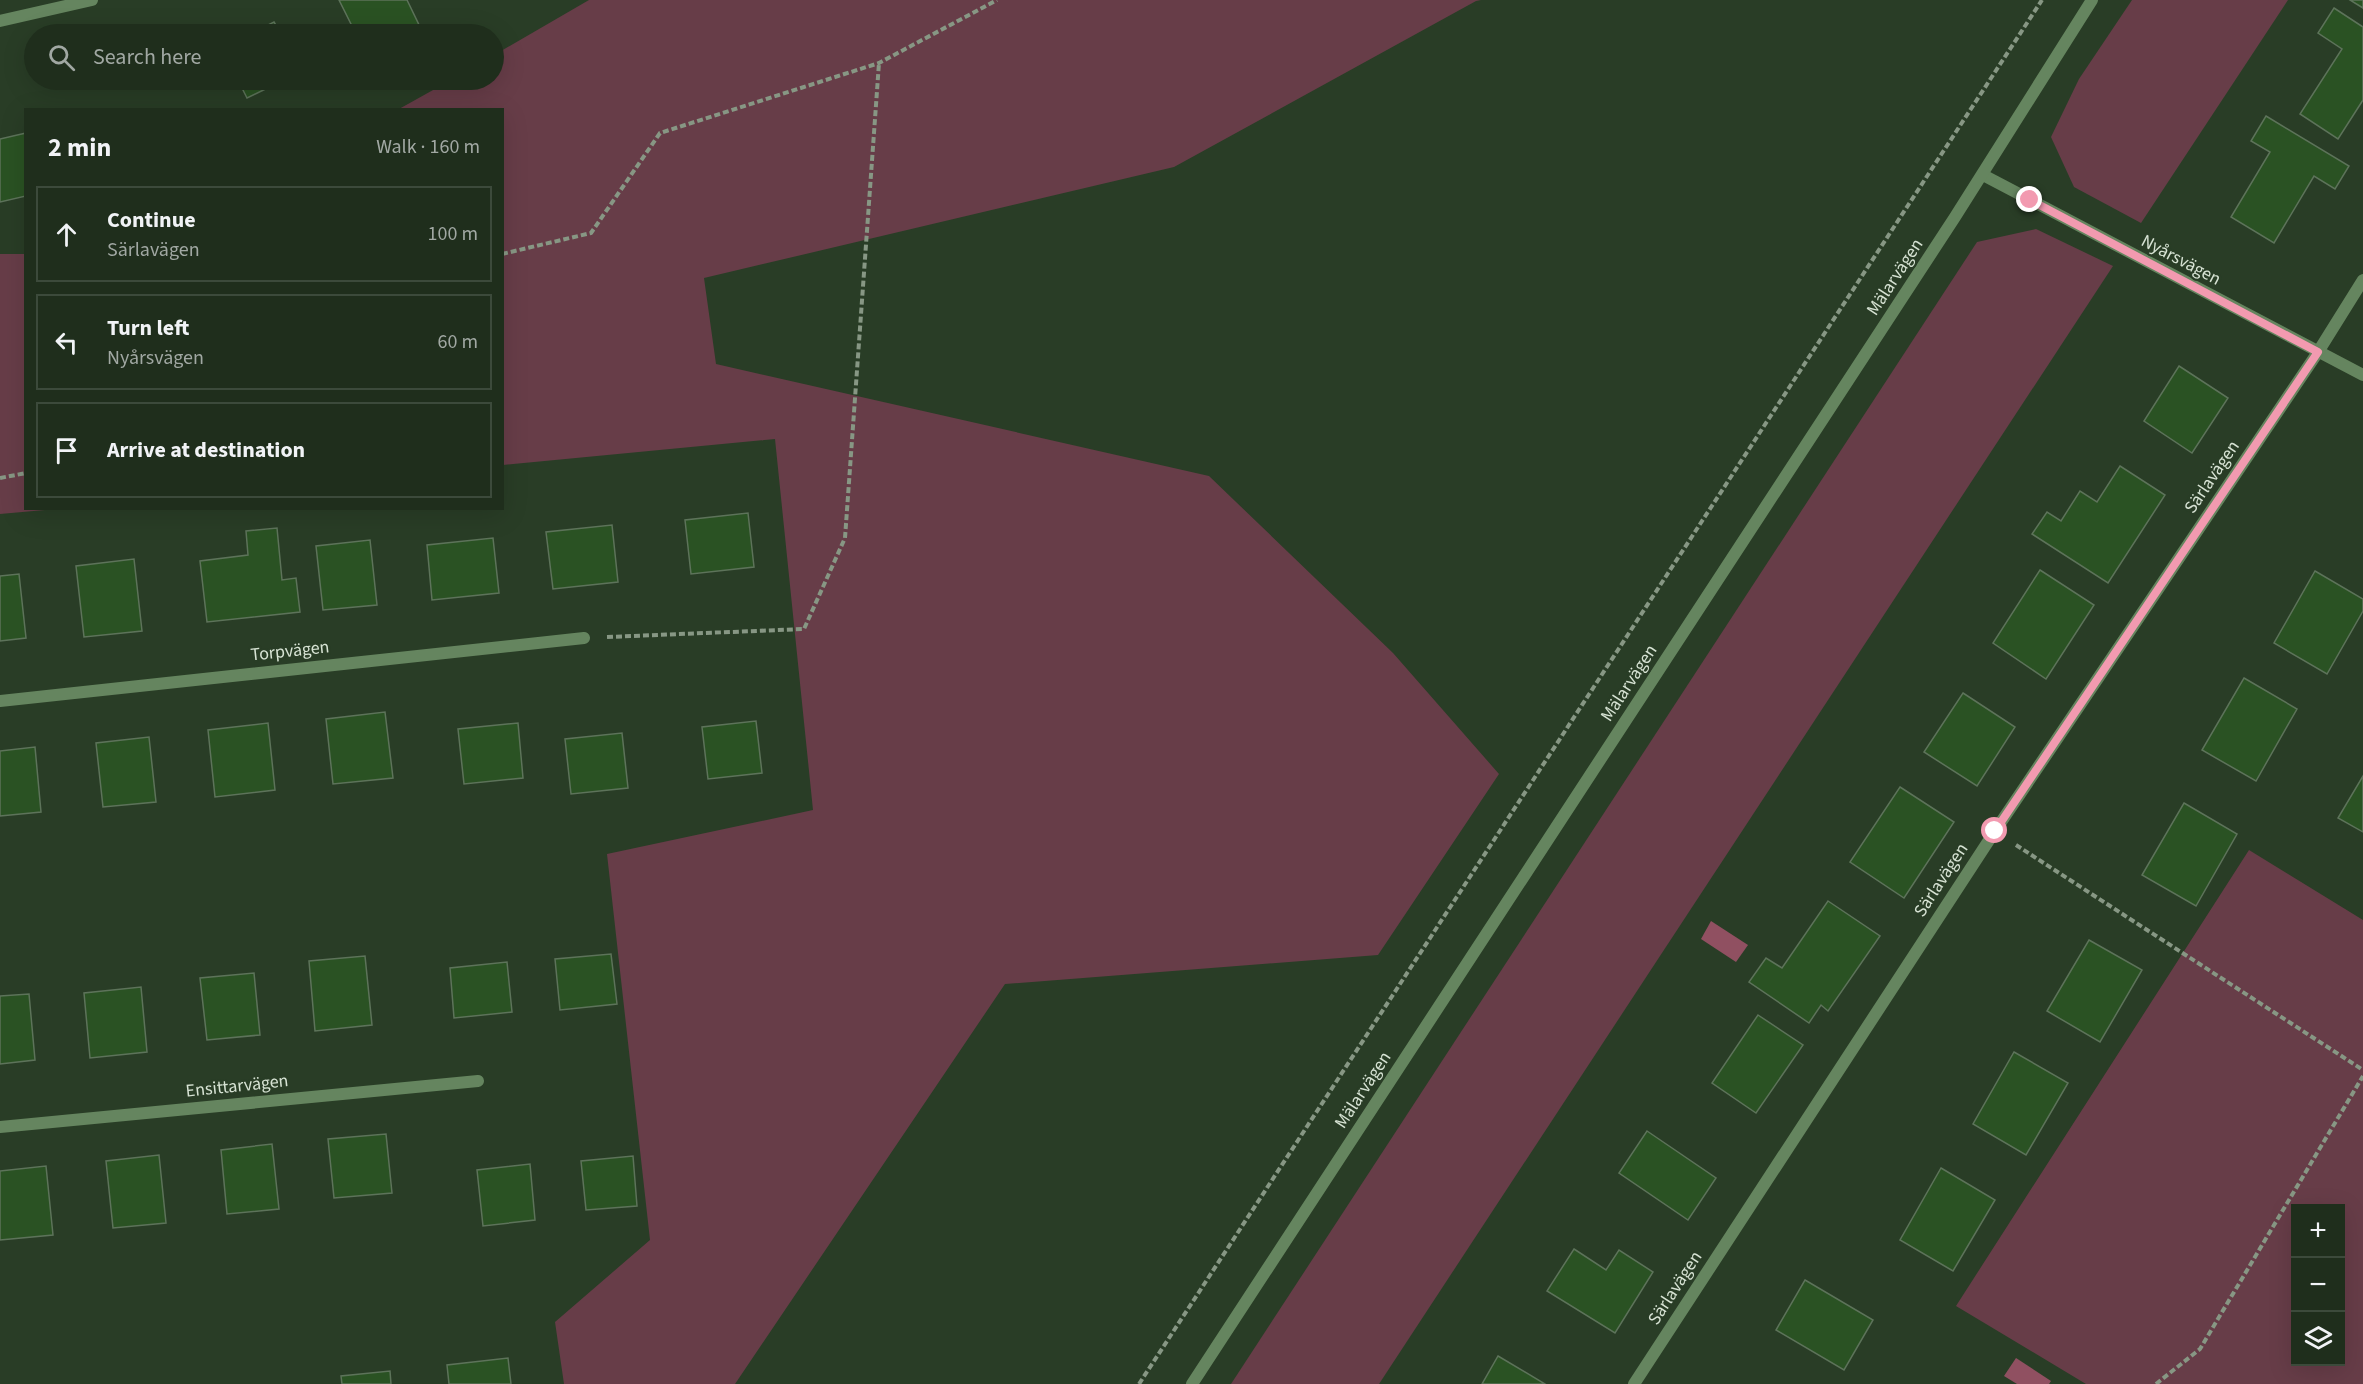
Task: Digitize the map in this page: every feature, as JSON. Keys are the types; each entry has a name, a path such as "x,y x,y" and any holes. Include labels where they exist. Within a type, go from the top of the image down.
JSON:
{"street":[{"path":"0,21 92,0"},
{"name":"Mälarvägen","path":"1192,1384 1983,175 2092,0"},
{"name":"Nyårsvägen","path":"1983,175 2363,375"},
{"name":"Särlavägen","path":"1634,1384 1995,831 2318,352 2363,280"},
{"name":"Torpvägen","path":"0,701 584,638"},
{"name":"Ensittarvägen","path":"0,1127 478,1081"}],"path":[{"path":"504,254 591,232 660,133 879,63 997,0"},
{"path":"1139,1384 2042,0"},
{"path":"584,638 804,629 845,538 879,63"},
{"path":"0,478 24,473"},
{"path":"1995,831 2363,1070"},
{"path":"2156,1384 2200,1349 2363,1076"}],"shaded area":[{"path":"589,0 1481,0 1174,167 704,278 716,364 1209,476 1393,653 1499,774 1378,955 1005,984 735,1384 564,1384 555,1322 650,1240 607,854 813,810 775,439 504,465 504,108 401,108 433,90 504,90 504,49"},
{"path":"2132,0 2288,0 2141,223 2074,187 2051,137 2079,79"},
{"path":"2036,229 2113,266 1379,1384 1231,1384 1977,242"},
{"path":"0,254 24,254 24,510 45,510 0,514"},
{"path":"2249,850 2363,920 2363,1384 2086,1384 1956,1306"},
{"path":"1711,921 1748,945 1736,962 1701,939"},
{"path":"2016,1358 2051,1381 2049,1384 2017,1384 2004,1376"}],"building":[{"path":"339,0 407,0 419,24 351,24"},
{"path":"2350,0 2363,0 2363,8"},
{"path":"2334,8 2363,27 2363,100 2338,139 2300,114 2342,49 2318,33"},
{"path":"243,90 263,90 247,98"},
{"path":"2266,116 2349,166 2335,189 2314,176 2274,243 2231,217 2270,152 2251,141"},
{"path":"24,133 24,196 0,202 0,139"},
{"path":"2179,366 2228,398 2192,453 2144,421"},
{"path":"2120,466 2165,495 2108,583 2032,534 2047,512 2061,521 2080,491 2097,502"},
{"path":"748,513 754,567 691,574 685,520"},
{"path":"612,525 618,582 553,589 546,532"},
{"path":"277,528 282,580 296,578 300,612 207,622 200,561 248,555 246,531"},
{"path":"493,538 499,593 432,600 427,545"},
{"path":"370,540 377,605 323,610 316,546"},
{"path":"134,559 142,631 84,637 76,566"},
{"path":"2040,570 2094,605 2046,679 1993,643"},
{"path":"2315,571 2363,599 2363,611 2327,674 2274,643"},
{"path":"19,574 26,638 0,641 0,576"},
{"path":"2244,678 2297,709 2256,781 2202,750"},
{"path":"1963,693 2015,727 1977,786 1924,752"},
{"path":"385,712 393,778 333,784 326,719"},
{"path":"756,721 762,773 708,779 702,727"},
{"path":"268,723 275,790 215,797 208,730"},
{"path":"518,723 523,778 464,784 458,729"},
{"path":"622,733 628,788 571,794 565,739"},
{"path":"149,737 156,802 103,807 96,743"},
{"path":"35,747 41,812 0,816 0,751"},
{"path":"2363,776 2363,832 2338,818"},
{"path":"1900,787 1954,822 1904,898 1850,862"},
{"path":"2184,803 2237,834 2196,906 2142,875"},
{"path":"1828,901 1880,936 1828,1011 1821,1005 1809,1023 1749,982 1766,958 1782,968"},
{"path":"2089,940 2142,970 2100,1042 2047,1011"},
{"path":"611,954 617,1004 560,1010 555,959"},
{"path":"365,956 372,1025 315,1031 309,961"},
{"path":"507,962 512,1012 454,1018 450,968"},
{"path":"254,973 260,1035 207,1040 200,978"},
{"path":"141,987 147,1052 90,1058 84,993"},
{"path":"29,994 35,1060 0,1064 0,996"},
{"path":"1758,1015 1803,1045 1756,1113 1712,1083"},
{"path":"2014,1052 2068,1083 2026,1155 1973,1124"},
{"path":"1647,1131 1716,1178 1688,1220 1619,1173"},
{"path":"386,1134 392,1193 334,1198 328,1139"},
{"path":"272,1144 279,1209 227,1214 221,1150"},
{"path":"159,1155 166,1223 113,1228 106,1161"},
{"path":"633,1156 637,1206 586,1210 581,1161"},
{"path":"530,1164 535,1220 483,1226 477,1170"},
{"path":"46,1166 53,1235 0,1240 0,1171"},
{"path":"1941,1168 1995,1200 1953,1271 1900,1240"},
{"path":"1574,1249 1606,1270 1619,1250 1653,1272 1615,1333 1547,1291"},
{"path":"1805,1280 1873,1320 1844,1370 1776,1330"},
{"path":"1498,1356 1545,1384 1482,1384"},
{"path":"508,1358 511,1384 449,1384 447,1365"},
{"path":"390,1371 391,1384 342,1384 341,1376"}],"route":[{"path":"1995,831 2318,352 2030,200"}]}
